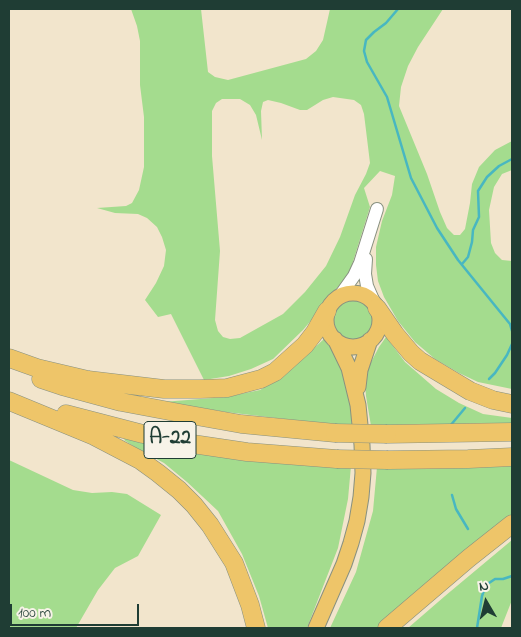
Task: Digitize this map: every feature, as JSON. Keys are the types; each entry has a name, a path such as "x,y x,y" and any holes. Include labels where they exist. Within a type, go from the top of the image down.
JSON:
{"highway":[{"path":"375,305 395,334 420,361 470,391 492,400 512,404"},
{"path":"9,358 38,368 97,381 164,389 200,390 226,388 247,384 275,372 305,345 327,311"},
{"name":"A-22","path":"9,367 62,386 121,402 241,424 335,433 512,432"},
{"name":"A-22","path":"9,394 71,416 143,434 186,443 247,452 289,456 388,460 512,457"},
{"path":"9,401 94,436 140,460 179,490 210,525 234,563 250,605 256,628"},
{"path":"387,628 512,524"}],"main road":[{"path":"357,293 364,295 375,305 380,320 379,328 375,335 365,344 352,346 340,343 332,336 327,327 327,311 339,297 345,294 357,293"},
{"path":"316,628 344,564 351,543 361,498 363,473 358,404 349,368 335,339"},
{"path":"358,404 360,370 370,340"}],"street":[{"path":"375,305 367,286 365,261 377,209"},
{"path":"339,297 354,276 371,232"}],"green space":[{"path":"131,9 201,9 208,72 215,77 228,80 306,59 316,51 323,40 330,9 443,9 408,66 401,87 399,106 427,174 440,212 447,228 454,235 460,235 465,229 472,184 479,167 495,150 512,141 512,170 502,174 494,187 489,210 491,243 495,253 502,260 512,261 512,389 478,382 435,359 415,342 398,321 384,297 378,281 376,265 376,247 382,221 392,195 395,176 380,171 364,188 370,207 351,268 346,278 325,301 303,330 273,359 229,376 204,380 171,314 158,317 145,300 164,266 166,250 157,227 147,218 138,214 115,213 97,208 126,206 132,203 139,190 144,167 144,117 140,85 140,41","holes":["333,97 354,100 361,105 364,114 370,163 326,266 305,292 283,314 240,338 230,339 223,337 218,331 215,320 220,251 212,156 212,111 216,103 222,99 240,99 250,105 256,115 262,140 261,111 263,102 268,100 300,110 307,110 323,100"]},
{"path":"354,298 369,304 375,319 369,334 354,340 339,334 333,319 339,304"},
{"path":"386,337 405,362 436,389 459,403 483,414 512,418 512,423 371,426 365,382 368,368"},
{"path":"325,338 336,355 350,393 352,425 326,424 226,412 162,402 226,397 260,390 283,377"},
{"path":"127,436 351,466 348,499 338,548 307,628 268,628 259,596 242,554 218,511 164,463 124,440"},
{"path":"9,460 73,490 92,493 112,492 127,494 161,515 138,556 115,568 98,590 76,628 9,628"},
{"path":"512,464 512,514 379,628 330,628 356,572 373,511 377,467"},
{"path":"512,540 512,600 501,628 408,628 445,596"}],"waterway":[{"path":"398,9 386,23 366,40 364,51 367,62 387,97 411,178 437,228 458,260 510,324 512,331"},
{"path":"462,264 468,257 473,230 479,217 478,191 487,177 499,166 512,159"},
{"path":"489,379 507,355 512,344"},
{"path":"450,426 465,408"},
{"path":"452,495 456,509 468,529"},
{"path":"477,628 482,596 486,585 495,579 512,576"}]}
